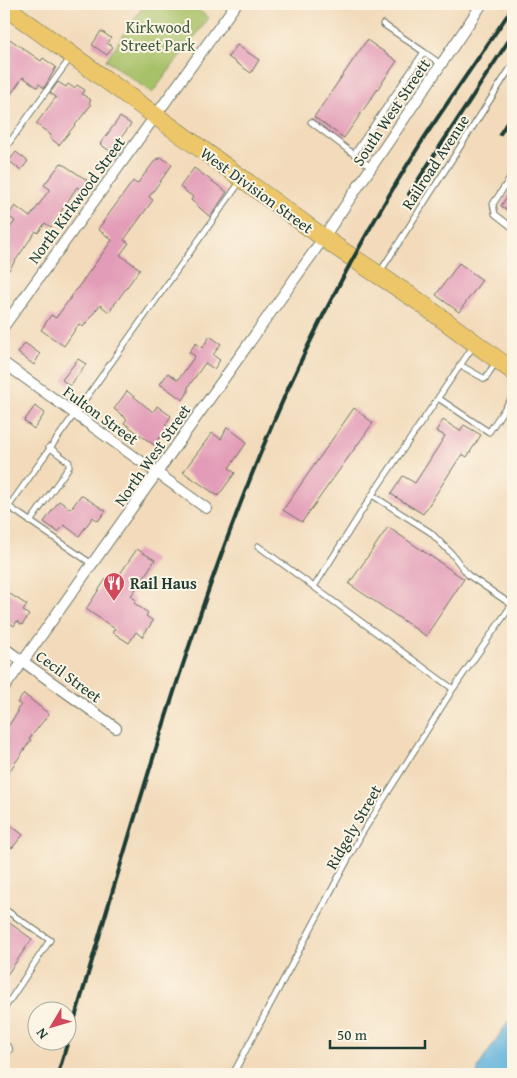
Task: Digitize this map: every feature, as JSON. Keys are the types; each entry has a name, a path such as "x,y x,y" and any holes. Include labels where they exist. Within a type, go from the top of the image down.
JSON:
{"highway":[{"name":"West Division Street","path":"4,6 242,179 513,371"}],"street":[{"name":"North Kirkwood Street","path":"4,326 236,4"},
{"name":"South West Streett","path":"324,237 482,4"},
{"name":"North West Street","path":"4,688 158,474 324,237"},
{"name":"Fulton Street","path":"4,363 206,508"},
{"name":"Cecil Street","path":"4,648 116,728"}],"lane":[{"path":"383,24 442,64"},
{"path":"354,154 424,52"},
{"path":"4,150 72,56"},
{"name":"Railroad Avenue","path":"379,275 424,200 513,64"},
{"path":"311,122 372,167"},
{"path":"513,174 493,204 495,214 513,228"},
{"path":"4,513 73,413 242,179"},
{"path":"314,587 372,495 475,343"},
{"path":"460,365 485,379 498,360"},
{"path":"438,398 489,432 511,399"},
{"path":"30,522 69,467 69,462 49,447"},
{"path":"372,495 430,532 452,554 468,576 513,604"},
{"path":"8,506 93,564"},
{"path":"258,546 453,689"},
{"name":"Ridgely Street","path":"232,1074 361,835 453,689 513,604"},
{"path":"4,909 50,940 4,1009"}],"green space":[{"name":"Kirkwood Street Park","path":"145,4 190,4 209,18 152,93 106,60"}],"water":[{"path":"513,1014 513,1074 477,1074 479,1066"}],"building":[{"path":"101,31 111,38 107,43 113,47 107,55 92,45"},
{"path":"4,35 41,61 43,58 56,67 44,88 39,84 37,87 23,77 4,104"},
{"path":"367,40 397,61 344,138 314,117"},
{"path":"237,45 259,60 251,73 228,57"},
{"path":"58,82 66,87 68,84 74,88 77,85 85,90 82,94 91,100 89,103 91,105 59,145 49,137 51,135 36,124 56,97 50,93"},
{"path":"120,117 131,124 111,152 100,144"},
{"path":"16,152 28,161 21,170 9,161"},
{"path":"161,157 172,165 149,197 153,200 124,240 129,243 120,255 140,269 109,312 100,305 83,327 79,324 64,346 41,330 51,315 56,318 112,240 98,229 133,181 137,184 157,158 159,160"},
{"path":"61,163 87,180 80,189 77,187 51,227 45,223 38,233 36,231 4,277 4,236 15,221 8,216 15,206 30,217 50,189 44,185"},
{"path":"194,168 227,192 210,217 191,200 193,197 180,187"},
{"path":"513,187 513,214 501,206"},
{"path":"459,263 482,280 459,312 436,295"},
{"path":"210,336 221,344 213,355 220,360 214,369 205,363 188,387 188,392 183,400 160,384 168,373 178,380 195,356 189,352 196,343 202,348"},
{"path":"25,343 40,354 34,365 18,353"},
{"path":"78,359 86,364 70,386 62,380"},
{"path":"127,391 153,412 157,406 171,416 165,425 168,427 154,445 124,423 127,419 114,409"},
{"path":"35,406 45,413 34,429 24,421"},
{"path":"354,408 373,423 302,522 283,510"},
{"path":"443,420 460,431 464,425 481,435 467,457 462,454 423,514 391,494 403,476 415,483 445,436 436,431"},
{"path":"227,427 247,442 229,468 235,473 218,496 183,472 212,433 221,439"},
{"path":"81,495 106,511 98,521 93,517 79,536 64,525 58,532 44,522 59,501 71,509"},
{"path":"388,527 464,579 426,636 349,584"},
{"path":"137,549 155,560 131,596 136,600 134,603 148,613 146,616 153,621 142,637 136,632 129,643 112,632 115,629 86,609 106,579 113,584"},
{"path":"4,590 27,605 23,611 29,615 22,625 17,621 14,626 4,619"},
{"path":"24,694 49,714 29,739 31,740 4,779 4,732 18,712 16,711 21,705 17,703"},
{"path":"8,823 23,835 12,848 4,842 4,829"},
{"path":"4,919 32,939 4,979"}],"railway":[{"path":"58,1074 183,664 211,582 273,423 324,314 383,206 424,138 513,7"},
{"path":"409,194 513,34"},
{"path":"500,134 513,113"}],"place":[{"name":"Rail Haus","path":"114,602"}]}
